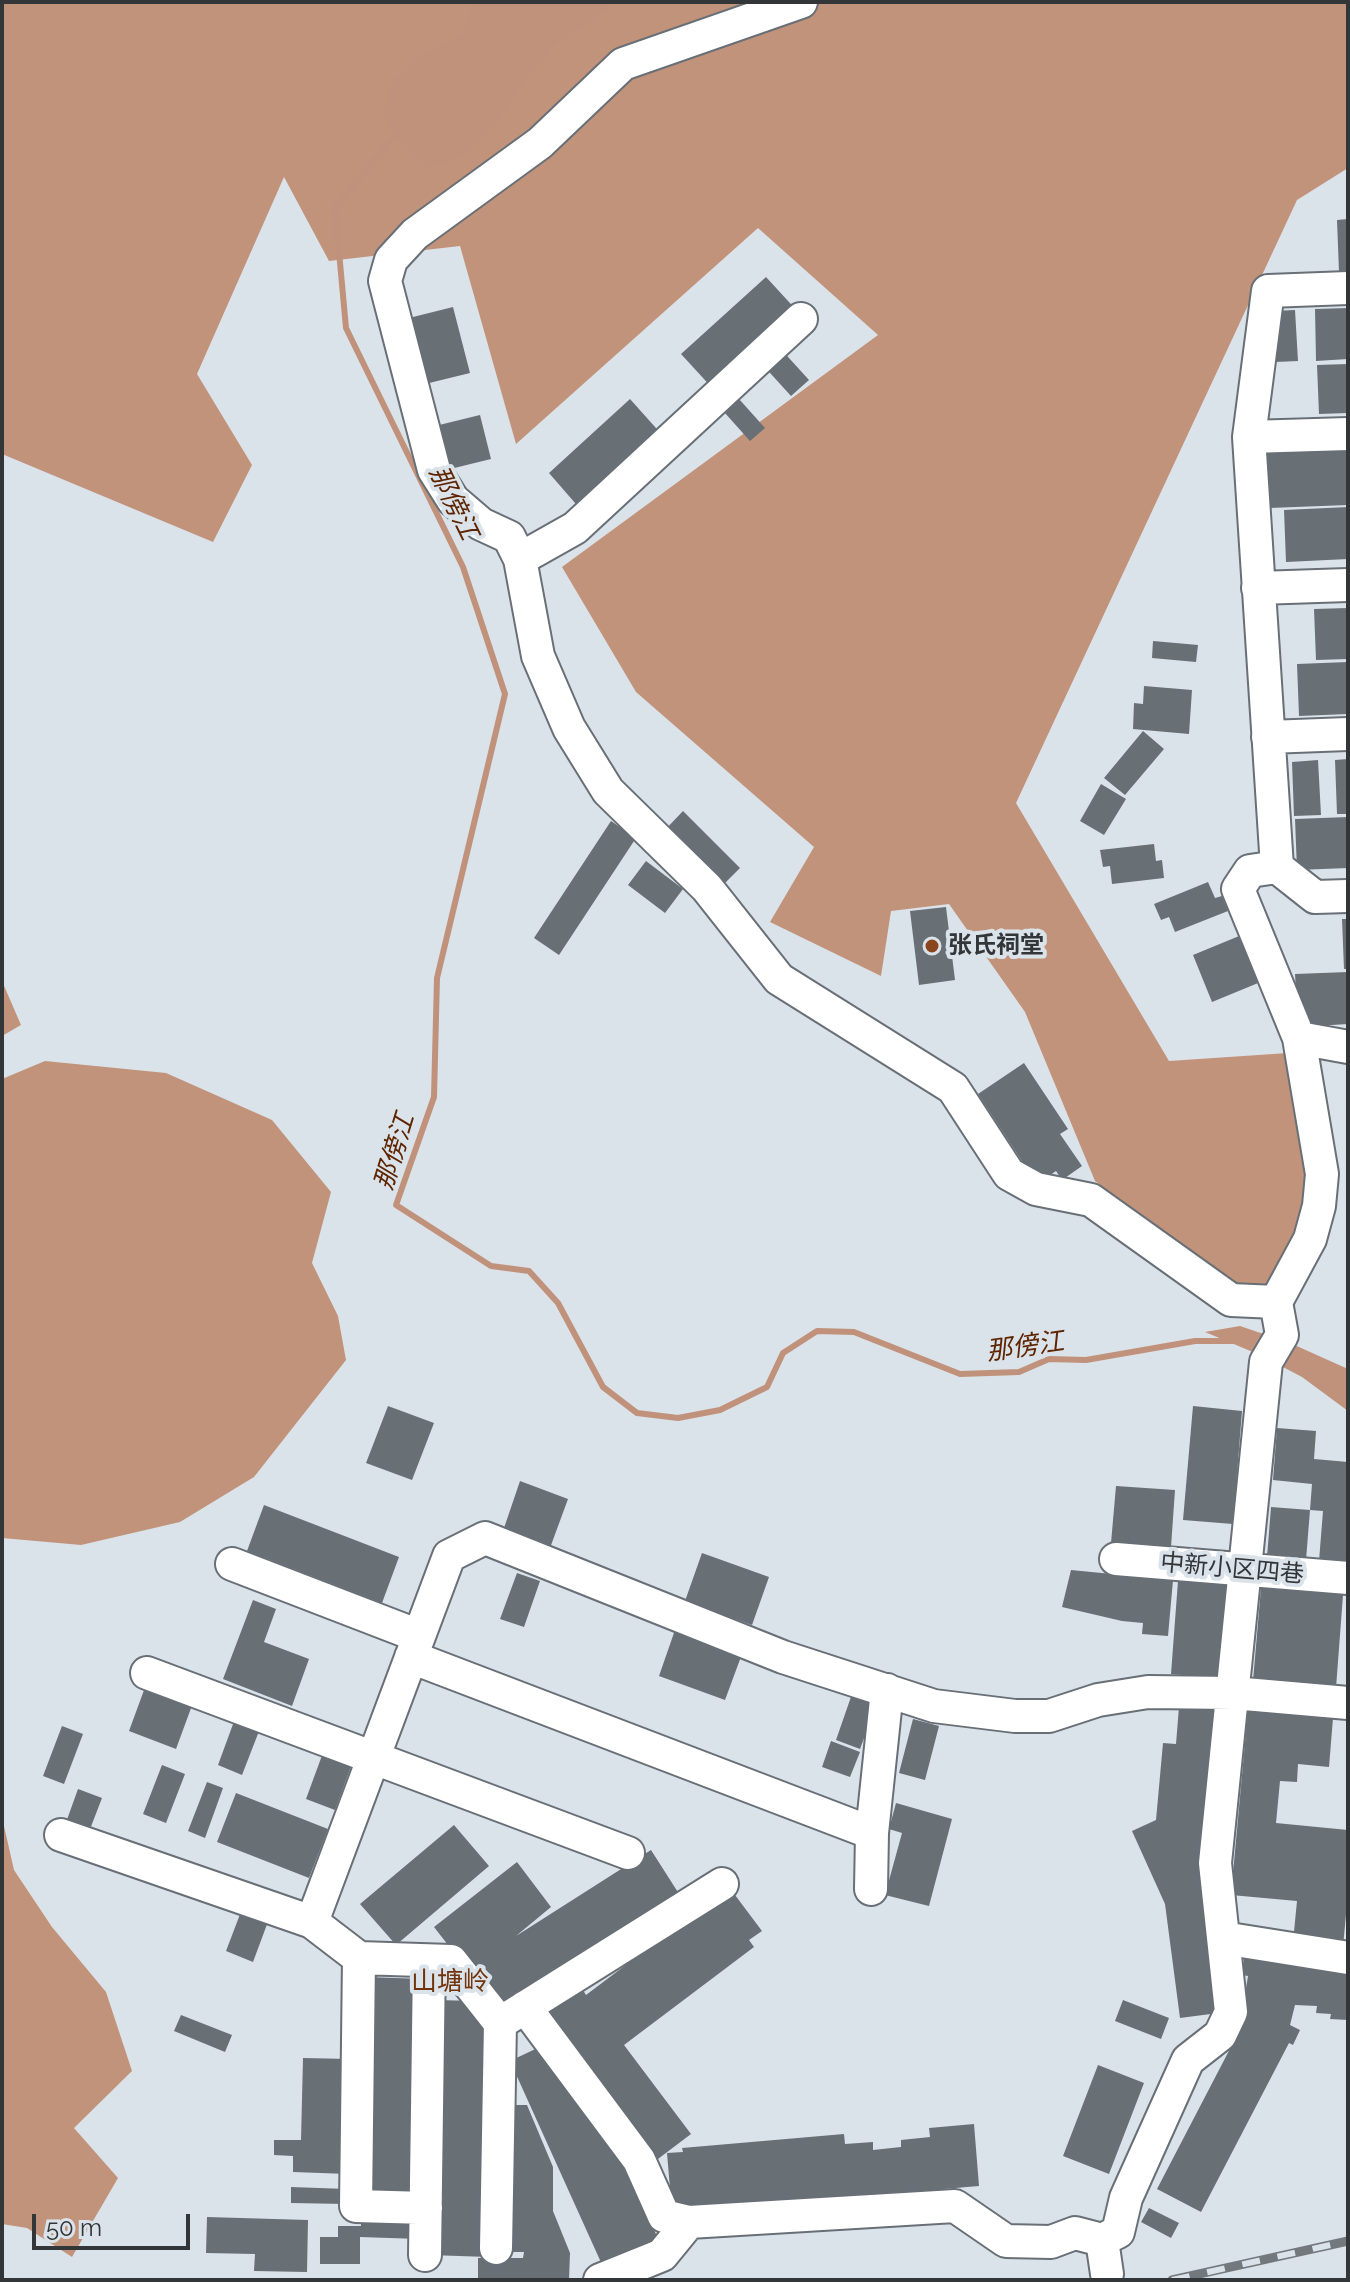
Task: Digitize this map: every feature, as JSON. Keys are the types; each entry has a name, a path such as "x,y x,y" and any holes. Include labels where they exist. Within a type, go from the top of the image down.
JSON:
{"street":[{"path":"801,2 623,64 540,143 415,234 391,260 385,281 434,470 453,500 481,524 509,537 520,559 538,656 569,728 608,791 707,888 779,979 953,1088 1009,1174 1036,1189 1091,1200 1231,1300 1276,1302"},
{"path":"1277,867 1249,437 1268,291 1348,288"},
{"path":"520,559 575,528 801,319"},
{"path":"1249,437 1348,434"},
{"path":"1258,588 1348,585"},
{"path":"1268,737 1348,734"},
{"path":"61,1835 312,1922 359,1958 451,1961 512,2015 639,2160 664,2216 689,2222 955,2206 1006,2241 1051,2242 1075,2233 1102,2240 1118,2232 1126,2198 1188,2060 1220,2035 1231,2012 1215,1863 1246,1569 1274,1349 1276,1302 1310,1239 1319,1206 1322,1174 1299,1038 1238,889 1250,871 1277,867 1315,897 1348,896"},
{"path":"1299,1038 1348,1047"},
{"path":"312,1922 449,1556 485,1538 783,1657 934,1706 1015,1716 1049,1716 1098,1700 1148,1692 1233,1693 1348,1703"},
{"name":"中新小区四巷","path":"1116,1559 1348,1578"},
{"path":"232,1564 415,1646 872,1833"},
{"path":"147,1673 628,1853"},
{"path":"871,1889 872,1833 887,1690"},
{"path":"512,2015 722,1884"},
{"path":"1223,1938 1348,1958"},
{"path":"359,1958 356,2206 426,2208"},
{"path":"425,2255 429,1961"},
{"path":"496,2248 512,2015"},
{"path":"600,2280 662,2255 689,2222"},
{"path":"1102,2240 1107,2274"}],"shaded area":[{"path":"2,2 1348,2 1348,168 1297,200 1016,803 1169,1061 1288,1053 1314,1162 1286,1269 1243,1302 1095,1181 1025,1012 949,904 891,911 881,976 770,922 814,847 636,692 562,567 878,335 758,228 516,444 460,246 329,261 284,177 197,374 252,465 213,542 2,454"},
{"path":"473,2 617,2 556,44 529,74 503,114 464,155 442,166 427,167 393,132 384,115 391,83 420,57 462,34"},
{"path":"2,981 21,1025 2,1036"},
{"path":"45,1061 166,1073 272,1120 331,1192 312,1263 338,1316 346,1360 254,1477 180,1522 81,1545 2,1538 2,1079"},
{"path":"1240,1326 1290,1343 1348,1369 1348,1411 1302,1377 1205,1332"},
{"path":"2,1817 14,1870 52,1927 106,1992 132,2071 74,2128 118,2178 72,2257 27,2228 2,2224"}],"building":[{"path":"1348,219 1348,271 1339,272 1337,220"},
{"path":"766,277 800,314 715,391 681,354"},
{"path":"453,307 470,373 421,385 405,319"},
{"path":"1348,308 1348,359 1316,361 1315,309"},
{"path":"1295,310 1298,361 1275,362 1273,311"},
{"path":"779,347 809,380 791,396 761,363"},
{"path":"1348,364 1348,413 1319,414 1317,365"},
{"path":"731,390 765,428 750,441 716,403"},
{"path":"630,399 664,437 582,511 549,473"},
{"path":"480,415 491,459 442,471 431,427"},
{"path":"1348,449 1348,505 1269,508 1267,452"},
{"path":"1348,507 1348,559 1286,562 1284,510"},
{"path":"1348,608 1348,659 1316,660 1314,609"},
{"path":"1153,641 1198,645 1196,662 1152,658"},
{"path":"1348,662 1348,714 1299,716 1297,664"},
{"path":"1144,686 1192,690 1189,734 1133,729 1134,703 1143,704"},
{"path":"1143,731 1164,749 1125,795 1104,778"},
{"path":"1348,759 1348,814 1337,814 1335,760"},
{"path":"1318,760 1321,815 1294,816 1292,762"},
{"path":"1101,784 1126,799 1104,835 1080,821"},
{"path":"683,811 740,868 719,889 663,832"},
{"path":"1348,817 1348,868 1297,870 1295,819"},
{"path":"611,821 636,838 559,955 534,938"},
{"path":"1154,844 1156,861 1162,860 1164,878 1112,884 1110,866 1103,867 1100,850"},
{"path":"646,861 683,889 665,913 628,885"},
{"path":"1208,882 1215,898 1222,896 1228,911 1175,932 1169,917 1161,920 1154,904"},
{"name":"张氏祠堂","path":"946,907 955,980 919,985 910,911"},
{"path":"1342,919 1348,919 1348,969 1344,969"},
{"path":"1244,934 1263,981 1212,1002 1193,955"},
{"path":"1348,972 1348,1024 1316,1026 1305,1019 1297,1009 1295,974"},
{"path":"1024,1063 1068,1129 1060,1134 1082,1166 1062,1180 1056,1171 1037,1184 978,1094"},
{"path":"388,1406 434,1423 412,1480 366,1463"},
{"path":"1193,1406 1242,1411 1233,1524 1183,1520"},
{"path":"1277,1428 1316,1431 1314,1459 1348,1462 1346,1563 1319,1561 1323,1511 1310,1510 1312,1484 1273,1480"},
{"path":"520,1481 568,1499 550,1548 503,1531"},
{"path":"1116,1486 1175,1490 1171,1547 1111,1543"},
{"path":"264,1505 399,1557 382,1603 247,1551"},
{"path":"1271,1507 1310,1510 1306,1560 1267,1557"},
{"path":"702,1553 769,1577 752,1625 685,1601"},
{"path":"1071,1570 1173,1580 1168,1636 1142,1634 1143,1623 1062,1607"},
{"path":"517,1573 540,1581 524,1627 500,1619"},
{"path":"1178,1581 1228,1585 1220,1678 1171,1674"},
{"path":"1261,1588 1343,1595 1336,1688 1253,1681"},
{"path":"253,1600 276,1609 264,1642 309,1659 292,1706 223,1679"},
{"path":"675,1630 742,1654 725,1700 659,1676"},
{"path":"147,1682 194,1700 176,1749 129,1731"},
{"path":"852,1694 877,1703 860,1749 836,1740"},
{"path":"1179,1707 1217,1710 1202,1899 1211,1898 1226,2012 1180,2018 1165,1904 1132,1831 1156,1820 1163,1743 1176,1744"},
{"path":"1248,1710 1333,1718 1329,1767 1298,1764 1297,1782 1280,1781 1276,1823 1348,1830 1348,1893 1343,1947 1293,1942 1297,1901 1231,1895"},
{"path":"236,1716 261,1726 242,1775 218,1765"},
{"path":"913,1719 939,1726 925,1780 899,1773"},
{"path":"62,1726 83,1734 64,1784 43,1776"},
{"path":"831,1741 860,1752 850,1777 822,1767"},
{"path":"324,1750 353,1761 335,1810 306,1799"},
{"path":"162,1765 185,1774 166,1823 143,1814"},
{"path":"207,1782 223,1788 205,1838 188,1831"},
{"path":"78,1789 102,1798 87,1837 64,1828"},
{"path":"236,1793 328,1829 309,1878 217,1842"},
{"path":"896,1803 952,1819 929,1906 885,1895 902,1833 889,1829"},
{"path":"454,1825 489,1866 396,1945 360,1904"},
{"path":"651,1850 681,1897 501,2013 434,1927 517,1862 551,1907 516,1936"},
{"path":"729,1887 762,1931 749,1940 754,1947 624,2045 691,2134 650,2165 540,2019 581,1987 586,1995"},
{"path":"242,1909 269,1919 253,1962 226,1951"},
{"path":"1246,1949 1348,1970 1348,2020 1330,2019 1331,2014 1316,2013 1317,2006 1295,2005 1290,2025 1300,2030 1293,2045 1289,2043 1201,2212 1157,2189 1245,2020 1240,2017 1248,2002 1244,2001 1248,1976 1241,1975"},
{"path":"366,1977 424,1979 420,2196 361,2194"},
{"path":"435,2000 478,2001 477,2022 493,2022 488,2257 430,2255"},
{"path":"1123,2000 1169,2018 1161,2039 1115,2021"},
{"path":"181,2015 232,2035 225,2052 174,2031"},
{"path":"546,2044 627,2170 660,2243 604,2269 510,2061"},
{"path":"303,2058 350,2059 348,2174 293,2172 293,2156 274,2155 274,2140 301,2140"},
{"path":"1098,2065 1144,2083 1109,2174 1063,2156"},
{"path":"503,2105 527,2105 553,2167 553,2211 570,2253 569,2280 478,2280 478,2258 523,2258 524,2252 501,2252"},
{"path":"974,2124 979,2186 672,2212 667,2153 683,2152 682,2148 844,2134 845,2144 873,2142 873,2150 901,2147 901,2140 930,2137 929,2128"},
{"path":"291,2187 347,2189 347,2204 291,2203"},
{"path":"1149,2208 1179,2223 1171,2238 1141,2222"},
{"path":"207,2217 308,2220 307,2272 254,2271 255,2254 206,2253"},
{"path":"361,2219 419,2220 419,2239 360,2237 360,2264 320,2264 320,2237 338,2237 338,2226 361,2226"}],"waterway":[{"name":"那傍江","path":"399,131 335,208 346,328 463,567 505,694 437,978 434,1097 396,1205 491,1266 529,1271 558,1303 603,1387 637,1413 678,1418 720,1410 767,1387 783,1353 817,1331 854,1332 960,1374 1019,1372 1049,1359 1086,1360 1195,1341 1232,1341"}],"railway":[{"path":"1172,2280 1348,2241"}],"place":[{"name":"张氏祠堂","path":"932,946"}],"district":[{"name":"山塘岭","path":"450,1982"}]}
